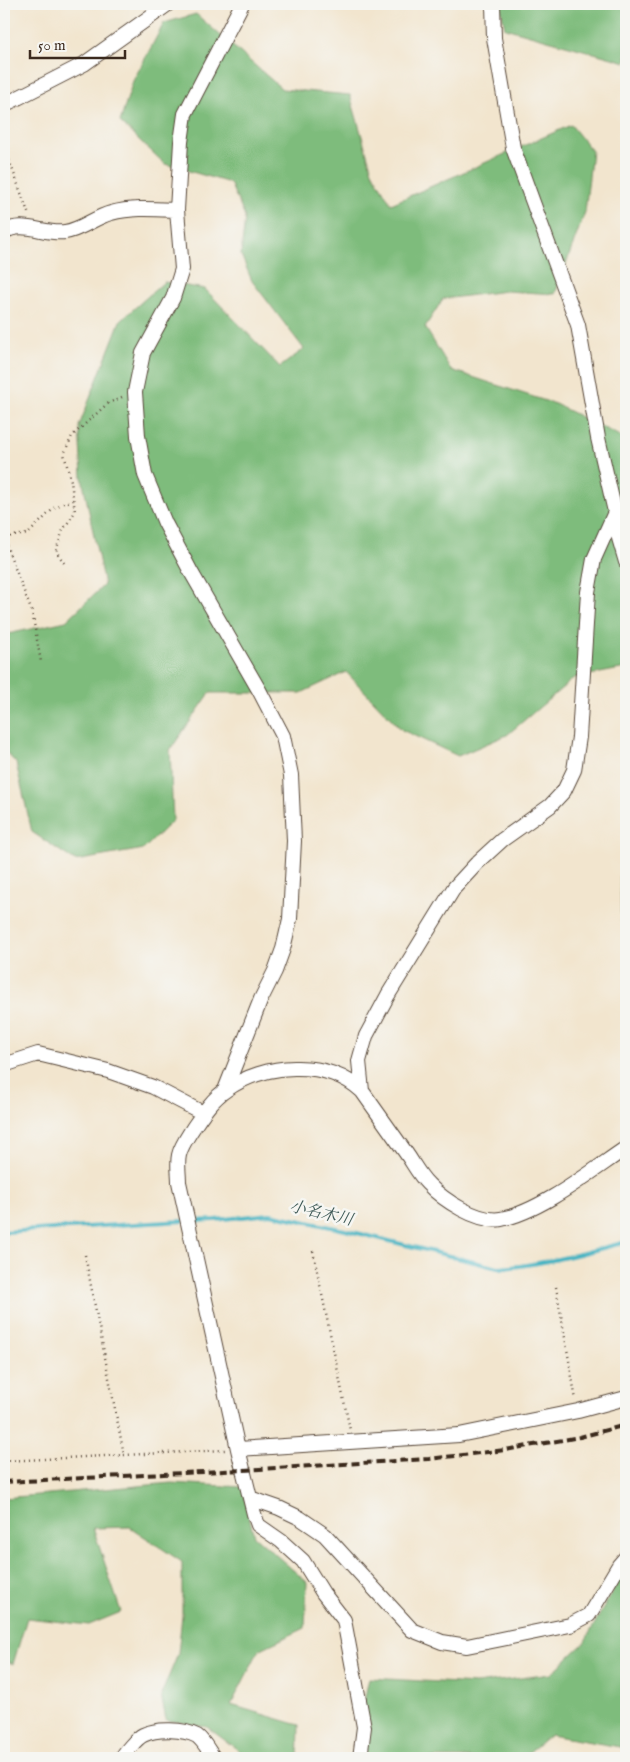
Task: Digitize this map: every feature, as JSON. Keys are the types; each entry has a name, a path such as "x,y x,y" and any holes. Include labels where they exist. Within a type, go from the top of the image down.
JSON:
{"street":[{"path":"4,106 84,64 168,4"},
{"path":"225,1090 261,999 275,971 290,919 294,841 291,775 283,736 259,690 190,572 165,523 144,475 138,436 135,392 143,353 172,298 182,269 177,210 181,142 185,114 242,4"},
{"path":"494,4 494,38 514,148 578,325 598,438 619,538 626,562"},
{"path":"4,232 22,228 34,228 48,232 66,232 111,213 138,209 177,210"},
{"path":"362,1091 359,1061 366,1036 388,995 454,888 502,840 550,806 564,792 574,770 579,737 588,592 594,560 615,512"},
{"path":"4,1065 38,1054 108,1071 153,1087 203,1113"},
{"path":"360,1758 364,1727 344,1620 303,1561 281,1541 258,1525 238,1449 179,1182 179,1154 203,1113 225,1090 258,1074 283,1069 307,1068 332,1073 353,1083 362,1091 427,1184 445,1199 472,1214 485,1218 500,1219 530,1210 626,1148"},
{"path":"238,1449 459,1436 578,1411 626,1398"},
{"path":"250,1498 300,1518 325,1535 412,1630 442,1642 468,1646 570,1625 589,1615 619,1565 626,1557"},
{"path":"122,1758 123,1754 143,1735 166,1730 186,1732 199,1737 214,1758"}],"path":[{"path":"4,146 34,228"},
{"path":"64,563 56,551 63,530 75,512 71,481 64,454 72,436 107,404 135,392"},
{"path":"5,537 28,534 55,507 73,500"},
{"path":"4,532 5,545 32,612 41,662"},
{"path":"313,1251 353,1442"},
{"path":"85,1255 124,1455"},
{"path":"556,1287 578,1411"},
{"path":"4,1462 238,1449"}],"green space":[{"path":"500,4 626,4 626,62 505,28"},
{"path":"196,14 282,89 350,95 372,171 391,204 571,125 592,151 585,212 555,294 506,291 443,299 425,327 451,370 555,404 626,439 626,668 574,678 507,735 458,756 402,730 346,672 301,693 210,693 170,750 173,820 144,849 75,861 32,832 16,763 4,750 4,631 8,634 66,621 104,585 82,477 79,426 120,321 164,282 205,289 280,367 304,349 252,281 241,255 245,217 230,183 165,164 120,122 133,81 164,23"},
{"path":"626,858 626,920 621,921 620,872"},
{"path":"171,1483 242,1487 254,1536 307,1582 305,1628 259,1650 231,1705 299,1725 298,1758 249,1758 207,1727 166,1720 161,1695 178,1654 182,1615 182,1562 130,1527 93,1528 121,1612 89,1625 27,1618 13,1664 4,1660 4,1498"},
{"path":"626,1572 626,1748 550,1735 522,1758 349,1758 353,1752 369,1678 476,1684 551,1674 584,1643 621,1576"}],"waterway":[{"name":"小名木川","path":"190,1221 270,1214 345,1230 498,1268 546,1262 626,1242"},
{"name":"小名木川","path":"4,1232 183,1221"}],"railway":[{"path":"4,1482 429,1459 505,1450 580,1437 626,1425"}]}
